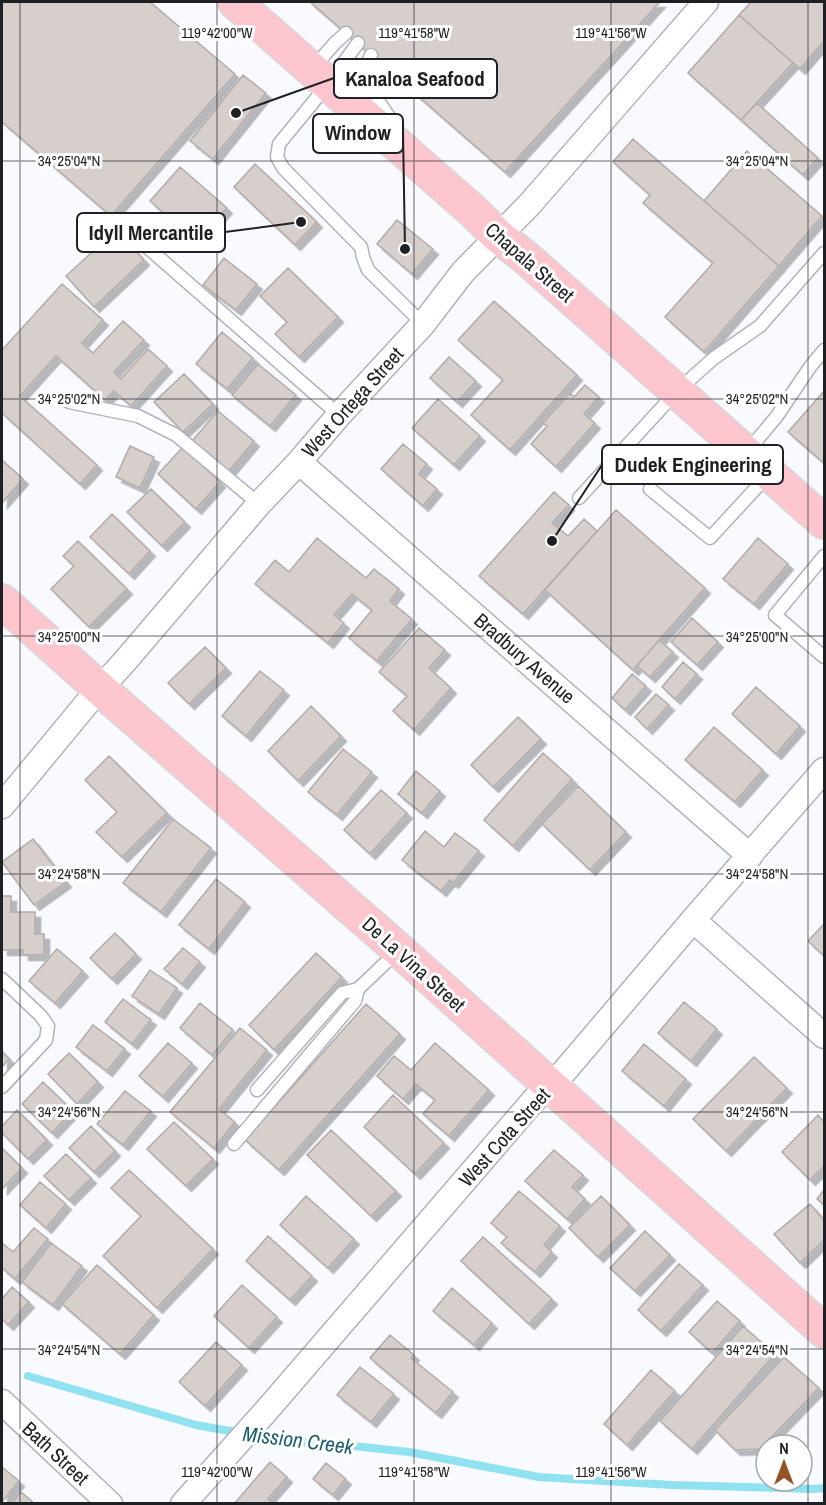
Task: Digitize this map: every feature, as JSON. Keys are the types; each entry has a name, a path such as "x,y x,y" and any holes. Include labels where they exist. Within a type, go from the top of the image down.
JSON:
{"main road":[{"name":"Chapala Street","path":"235,2 825,522"},
{"name":"De La Vina Street","path":"2,601 399,950 825,1331"}],"street":[{"name":"West Ortega Street","path":"2,806 99,688 126,660 259,504 423,324 463,272 529,205 706,2"},
{"name":"Bradbury Avenue","path":"298,462 750,856"},
{"name":"West Cota Street","path":"183,1503 267,1410 521,1115 563,1073 693,920 823,775"},
{"path":"693,920 825,1036"},
{"name":"Bath Street","path":"2,1402 110,1503"}],"lane":[{"path":"346,33 335,43 320,76 279,144 277,157 283,168 361,247 368,270 423,324"},
{"path":"320,76 358,43"},
{"path":"371,55 361,76 428,172"},
{"path":"139,240 339,415"},
{"path":"579,498 677,391 714,358 760,326 825,253"},
{"path":"650,489 710,538 758,463 777,416 810,367 825,350"},
{"path":"69,402 138,416 176,435 259,504"},
{"path":"825,556 776,615 825,657"},
{"path":"257,1090 342,993 358,989 399,950"},
{"path":"2,979 41,1016 48,1026 46,1040 2,1087"},
{"path":"234,1144 355,1001 358,989"}],"building":[{"path":"2,2 150,2 235,74 111,216 2,122"},
{"path":"310,2 660,2 505,172"},
{"path":"751,2 824,2 824,41 800,69 739,15"},
{"path":"739,15 793,63 741,120 688,73"},
{"path":"243,75 266,93 213,159 190,141"},
{"path":"757,103 818,158 803,175 741,120"},
{"path":"633,139 779,266 704,352 665,317 713,263 643,203 650,195 613,162"},
{"path":"747,151 822,216 779,266 704,201"},
{"path":"255,164 317,222 295,245 234,187"},
{"path":"180,167 227,208 196,242 150,201"},
{"path":"397,220 433,249 412,274 377,244"},
{"path":"116,230 144,260 94,307 66,276"},
{"path":"224,258 257,284 236,310 203,285"},
{"path":"288,268 338,317 299,357 275,334 287,322 260,296"},
{"path":"62,284 103,320 82,343 93,353 123,321 144,340 114,372 121,379 148,349 167,366 131,406 114,391 105,400 56,356 20,396 97,465 80,484 2,413 2,350"},
{"path":"494,301 577,375 510,450 471,415 503,380 458,340"},
{"path":"222,332 253,358 227,389 196,364"},
{"path":"449,357 476,381 457,402 430,378"},
{"path":"258,364 296,395 270,426 232,395"},
{"path":"184,374 213,404 183,432 154,402"},
{"path":"585,385 599,397 584,414 595,423 556,467 531,444 547,426 543,423 570,393 574,397"},
{"path":"824,391 824,463 788,432"},
{"path":"438,399 480,436 454,465 412,428"},
{"path":"218,411 254,441 229,471 192,441"},
{"path":"403,444 427,464 419,474 437,489 423,506 381,469"},
{"path":"130,446 154,457 140,488 116,477"},
{"path":"183,447 220,482 196,509 158,474"},
{"path":"2,460 23,479 2,503"},
{"path":"151,489 185,522 162,546 127,512"},
{"path":"554,492 569,505 552,523 568,536 584,519 597,531 523,614 479,576"},
{"path":"616,510 705,588 633,670 545,590"},
{"path":"112,514 150,551 129,574 90,537"},
{"path":"317,538 366,578 374,569 399,589 390,601 412,619 377,661 349,638 372,610 352,594 334,615 344,623 328,643 255,584 275,560 289,572"},
{"path":"758,538 788,564 754,604 723,579"},
{"path":"78,541 127,589 89,627 51,589 74,566 63,556"},
{"path":"692,618 718,642 697,665 671,642"},
{"path":"419,628 445,650 429,668 451,688 414,730 393,711 407,696 379,672"},
{"path":"659,640 673,652 650,677 637,666"},
{"path":"205,647 226,668 189,704 168,683"},
{"path":"683,662 697,674 675,699 662,687"},
{"path":"260,671 284,690 246,736 222,716"},
{"path":"632,674 646,686 625,710 612,698"},
{"path":"756,687 800,726 776,754 732,714"},
{"path":"656,694 669,705 647,729 635,717"},
{"path":"311,706 341,736 298,781 268,751"},
{"path":"518,717 541,739 493,787 471,765"},
{"path":"714,727 763,770 735,802 685,760"},
{"path":"343,749 372,772 337,815 308,792"},
{"path":"543,753 572,779 513,846 484,820"},
{"path":"109,756 167,813 122,857 96,832 117,812 85,780"},
{"path":"416,771 440,791 422,813 398,794"},
{"path":"578,786 626,832 590,870 542,824"},
{"path":"381,790 407,813 370,854 344,830"},
{"path":"173,819 211,848 161,912 123,883"},
{"path":"425,831 444,847 455,833 479,851 453,883 450,880 441,891 402,860"},
{"path":"33,839 66,882 34,905 2,862"},
{"path":"216,879 245,902 209,949 179,925"},
{"path":"2,896 11,896 11,912 35,912 35,934 44,934 44,955 23,955 23,950 2,950"},
{"path":"824,924 824,956 808,941"},
{"path":"115,933 136,954 112,979 90,958"},
{"path":"183,948 200,962 182,984 164,969"},
{"path":"57,949 83,971 55,1003 29,981"},
{"path":"316,953 342,977 274,1050 249,1025"},
{"path":"150,970 177,988 159,1014 132,996"},
{"path":"123,999 151,1020 132,1044 105,1022"},
{"path":"684,1002 717,1029 691,1061 658,1033"},
{"path":"200,1003 233,1030 212,1055 180,1028"},
{"path":"366,1004 400,1034 279,1170 245,1140"},
{"path":"93,1025 125,1049 107,1071 76,1047"},
{"path":"240,1028 267,1050 219,1109 235,1122 214,1148 170,1112"},
{"path":"168,1043 192,1063 163,1097 139,1076"},
{"path":"435,1043 489,1090 449,1136 423,1114 435,1100 416,1084 403,1099 377,1076 394,1056 411,1070"},
{"path":"644,1044 686,1079 664,1106 622,1071"},
{"path":"2,1051 9,1059 2,1067"},
{"path":"69,1053 98,1082 77,1104 48,1074"},
{"path":"754,1057 787,1088 726,1151 693,1119"},
{"path":"43,1082 73,1111 52,1133 22,1104"},
{"path":"125,1091 151,1111 123,1145 97,1124"},
{"path":"393,1095 444,1143 415,1174 364,1127"},
{"path":"17,1110 47,1140 28,1159 2,1133 2,1126"},
{"path":"818,1115 824,1122 824,1166 810,1180 782,1152"},
{"path":"174,1122 213,1159 186,1186 147,1149"},
{"path":"91,1126 115,1151 94,1172 69,1148"},
{"path":"331,1130 396,1191 371,1216 307,1155"},
{"path":"2,1148 22,1168 2,1189"},
{"path":"554,1150 583,1175 572,1187 585,1199 567,1219 525,1181"},
{"path":"66,1154 91,1178 69,1200 44,1176"},
{"path":"129,1170 213,1249 157,1308 103,1256 141,1216 111,1188"},
{"path":"40,1182 66,1204 46,1228 20,1205"},
{"path":"824,1190 824,1205 817,1199"},
{"path":"519,1191 560,1226 544,1245 552,1252 535,1272 501,1243 507,1237 491,1223"},
{"path":"306,1196 354,1239 328,1268 280,1225"},
{"path":"601,1196 630,1225 598,1257 569,1228"},
{"path":"810,1204 824,1220 824,1240 800,1263 774,1234"},
{"path":"34,1228 48,1239 15,1279 2,1268 2,1243 13,1252"},
{"path":"645,1231 670,1255 635,1291 610,1268"},
{"path":"268,1236 312,1276 290,1300 246,1261"},
{"path":"483,1237 552,1299 529,1324 461,1261"},
{"path":"51,1243 82,1266 53,1305 22,1282"},
{"path":"679,1264 703,1285 661,1331 638,1310"},
{"path":"97,1265 154,1315 120,1354 62,1304"},
{"path":"242,1285 277,1317 249,1348 214,1316"},
{"path":"12,1287 29,1302 8,1325 2,1319 2,1299"},
{"path":"452,1288 492,1323 474,1345 433,1311"},
{"path":"717,1301 740,1321 712,1353 689,1332"},
{"path":"743,1326 775,1354 692,1449 660,1421"},
{"path":"390,1335 414,1355 411,1358 453,1392 436,1413 370,1358"},
{"path":"216,1342 242,1365 205,1406 179,1382"},
{"path":"784,1357 819,1388 775,1433 754,1433 754,1449 735,1450 715,1430"},
{"path":"360,1367 394,1394 371,1422 337,1395"},
{"path":"651,1370 675,1391 627,1445 604,1424"},
{"path":"270,1462 287,1477 268,1499 273,1504 234,1504"},
{"path":"326,1463 346,1479 333,1495 313,1479"},
{"path":"2,1467 19,1481 2,1502"},
{"path":"21,1492 35,1504 11,1504"}],"waterway":[{"name":"Mission Creek","path":"28,1376 196,1425 286,1441 409,1452 539,1477 672,1485 824,1488"}],"place":[{"name":"Kanaloa Seafood","path":"236,113"},
{"name":"Idyll Mercantile","path":"301,222"},
{"name":"Window","path":"405,249"},
{"name":"Dudek Engineering","path":"552,541"}]}
